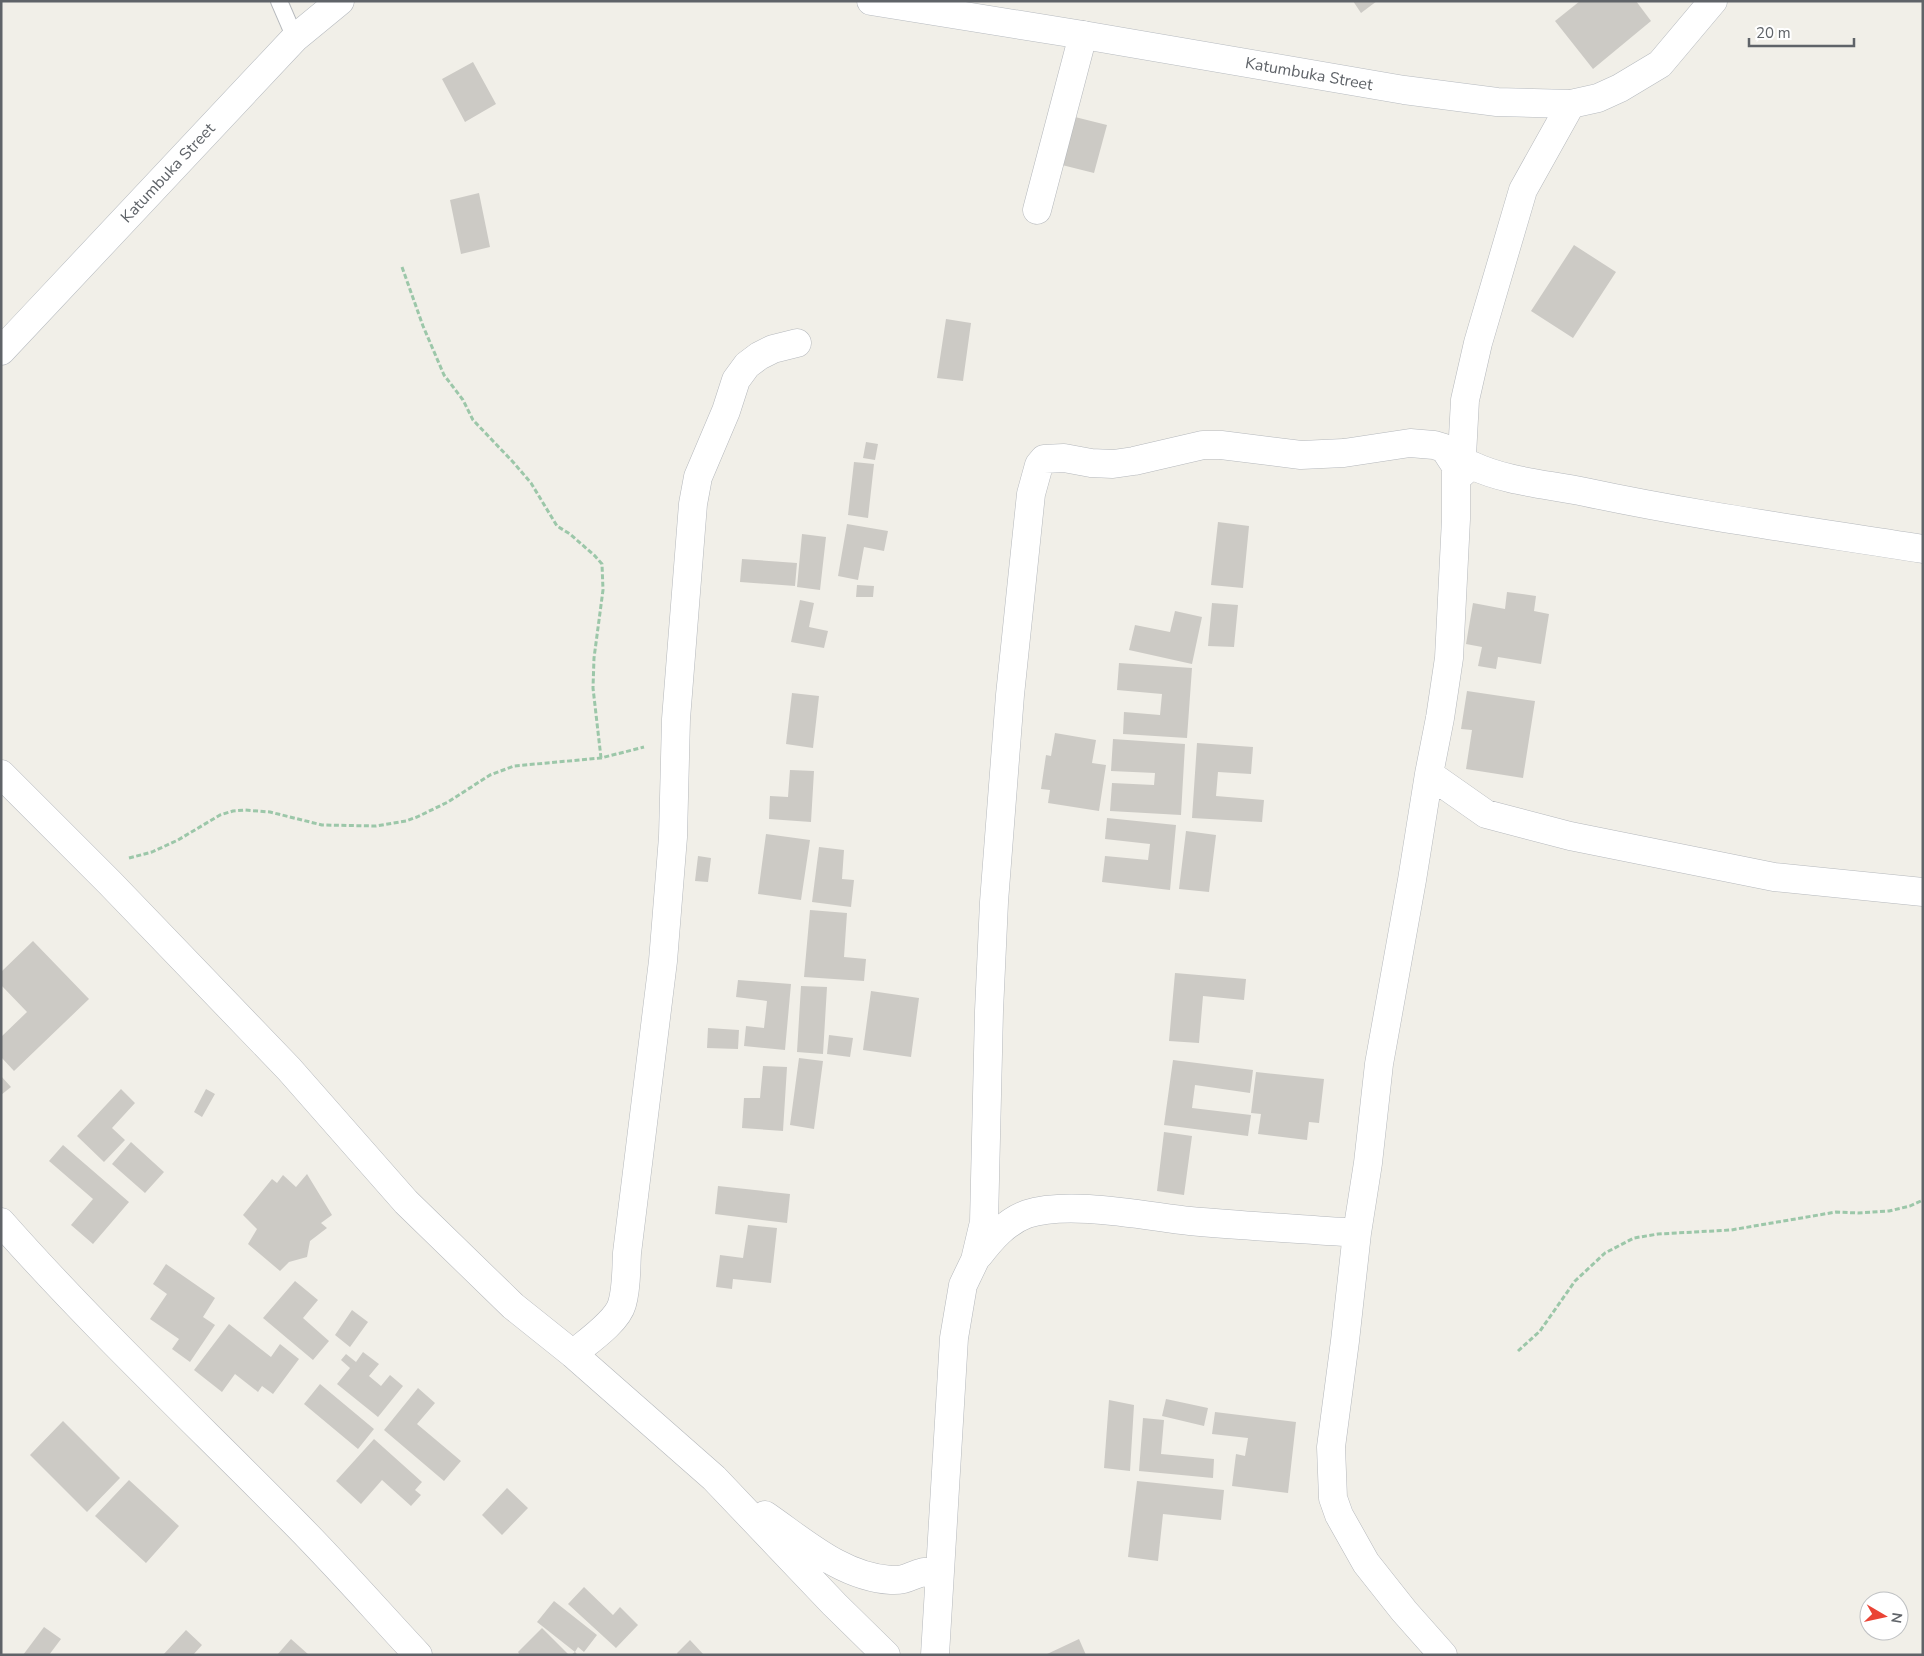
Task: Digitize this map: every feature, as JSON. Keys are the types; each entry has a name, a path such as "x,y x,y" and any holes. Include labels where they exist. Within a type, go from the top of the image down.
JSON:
{"street":[{"name":"Katumbuka Street","path":"1,351 295,38 340,1"},
{"name":"Katumbuka Street","path":"871,1 1404,90 1497,102 1571,104 1598,98 1620,88 1660,64 1712,1"},
{"path":"1037,210 1083,35"},
{"path":"1461,474 1465,400 1478,343 1523,190 1571,104"},
{"path":"573,1354 609,1323 622,1306 625,1289 627,1253 662,961 673,837 675,743 689,534 698,477 726,411 736,380 747,365 773,349 798,343"},
{"path":"935,1655 954,1338 963,1285 975,1260 984,1222 988,1011 994,902 1010,695 1030,494 1039,464 1044,459 1053,458 1091,463 1125,463 1202,445 1221,444 1286,454 1312,455 1344,453 1420,442 1444,448 1461,474"},
{"path":"1461,474 1471,465 1486,472 1515,480 1582,491 1639,504 1923,549"},
{"path":"1443,1655 1404,1611 1366,1563 1339,1515 1333,1498 1331,1447 1357,1233 1368,1163 1378,1064 1412,880 1428,774 1440,718 1449,658 1456,520 1456,472 1461,474"},
{"path":"1,774 110,883 289,1069 406,1202 514,1306 573,1354 714,1478 834,1604 886,1655"},
{"path":"1428,774 1486,814 1570,836 1774,877 1923,892"},
{"path":"975,1260 998,1232 1014,1220 1027,1214 1063,1209 1085,1209 1192,1221 1357,1233"},
{"path":"1,1222 166,1396 292,1520 418,1655"},
{"path":"714,1478 832,1562 865,1575 890,1580 906,1579 925,1572 939,1573"}],"lane":[{"path":"279,1 295,38"}],"path":[{"path":"402,267 423,326 444,375 463,400 473,420 531,483 557,526 570,534 602,564 603,590 594,658 593,688 602,758"},
{"path":"110,883 126,859 152,852 178,840 220,815 233,811 270,812 322,825 376,826 406,821 417,817 448,802 490,775 514,766 602,758 648,746 675,743"},
{"path":"1518,1351 1540,1331 1575,1280 1605,1253 1634,1238 1658,1234 1731,1230 1836,1212 1888,1211 1910,1206 1923,1200"}],"building":[{"path":"1353,1 1377,1 1361,13"},
{"path":"1580,1 1636,1 1651,21 1593,69 1555,21"},
{"path":"473,62 496,104 465,122 442,79"},
{"path":"1075,117 1107,125 1094,173 1062,165"},
{"path":"479,193 490,247 461,254 450,200"},
{"path":"1574,245 1616,272 1573,338 1531,311"},
{"path":"946,319 971,323 963,381 937,378"},
{"path":"866,442 878,444 875,460 863,458"},
{"path":"854,462 874,464 868,518 848,515"},
{"path":"1218,522 1249,526 1243,588 1211,585"},
{"path":"847,524 888,531 884,551 864,547 858,580 838,576"},
{"path":"802,534 826,537 820,590 797,587"},
{"path":"742,559 797,563 795,586 740,582"},
{"path":"857,585 874,586 873,597 856,597"},
{"path":"1507,592 1536,596 1534,611 1549,614 1541,664 1498,657 1496,669 1478,666 1482,647 1466,644 1473,603 1505,609"},
{"path":"800,600 814,603 809,627 828,631 824,648 791,642"},
{"path":"1212,603 1238,605 1234,647 1208,646"},
{"path":"1175,611 1202,617 1192,664 1129,650 1135,625 1170,632"},
{"path":"1119,663 1192,668 1187,738 1123,734 1124,712 1160,715 1162,694 1117,690"},
{"path":"1467,691 1535,701 1523,778 1466,769 1472,730 1461,729"},
{"path":"792,693 819,696 813,748 786,744"},
{"path":"1055,733 1096,740 1092,763 1106,765 1099,811 1048,803 1050,790 1041,789 1046,755 1051,756"},
{"path":"1113,739 1185,744 1181,815 1110,811 1112,783 1154,785 1155,773 1111,771"},
{"path":"1197,743 1253,747 1251,774 1218,772 1216,796 1264,800 1262,822 1192,818"},
{"path":"790,770 814,771 811,822 769,819 770,796 788,797"},
{"path":"1107,818 1176,825 1170,890 1102,882 1105,856 1148,860 1150,844 1105,839"},
{"path":"1186,831 1216,835 1209,892 1179,889"},
{"path":"766,834 810,840 801,900 758,894"},
{"path":"819,847 844,850 842,879 854,880 851,907 812,902"},
{"path":"698,856 711,858 708,882 695,881"},
{"path":"810,910 847,913 844,957 866,959 864,981 804,977"},
{"path":"33,941 89,999 14,1071 1,1057 1,1037 27,1012 1,985 1,972"},
{"path":"1175,973 1246,979 1244,1000 1203,996 1199,1043 1169,1041"},
{"path":"738,980 791,984 785,1050 744,1046 746,1026 764,1028 767,1001 736,997"},
{"path":"801,986 827,987 823,1054 797,1052"},
{"path":"871,991 919,998 911,1057 863,1050"},
{"path":"708,1028 739,1030 738,1049 707,1048"},
{"path":"829,1035 853,1038 850,1057 827,1054"},
{"path":"799,1058 823,1061 814,1129 790,1125"},
{"path":"1173,1060 1253,1070 1250,1093 1195,1085 1192,1108 1251,1115 1248,1136 1164,1125"},
{"path":"763,1066 787,1067 783,1131 742,1128 744,1098 760,1098"},
{"path":"1256,1072 1324,1079 1319,1123 1309,1122 1307,1140 1258,1134 1261,1114 1251,1113"},
{"path":"1,1076 11,1087 1,1095"},
{"path":"121,1089 135,1103 112,1128 125,1140 104,1162 77,1136"},
{"path":"206,1089 215,1094 202,1117 194,1112"},
{"path":"1164,1132 1192,1136 1184,1195 1157,1191"},
{"path":"131,1142 164,1172 145,1193 112,1164"},
{"path":"63,1145 129,1202 93,1244 71,1225 93,1199 49,1161"},
{"path":"307,1174 332,1215 321,1223 327,1228 310,1241 307,1257 289,1262 280,1271 248,1244 257,1229 243,1215 272,1179 277,1183 283,1175 296,1187"},
{"path":"718,1186 790,1194 787,1223 715,1214"},
{"path":"748,1225 777,1228 771,1283 733,1279 732,1289 716,1287 720,1255 743,1258"},
{"path":"166,1264 215,1298 203,1317 215,1325 190,1362 172,1349 179,1339 150,1319 167,1294 153,1284"},
{"path":"295,1281 318,1300 303,1318 329,1341 313,1360 263,1318"},
{"path":"352,1310 368,1322 350,1347 335,1335"},
{"path":"229,1324 271,1357 280,1344 299,1359 273,1394 262,1386 258,1392 235,1374 222,1392 194,1370"},
{"path":"363,1352 379,1364 369,1376 381,1386 390,1375 403,1386 378,1417 337,1384 350,1368 341,1360 346,1354 356,1362"},
{"path":"320,1384 374,1429 358,1449 304,1404"},
{"path":"418,1388 435,1403 417,1424 461,1461 444,1481 384,1430"},
{"path":"1166,1399 1208,1408 1204,1426 1162,1416"},
{"path":"1109,1400 1134,1405 1130,1471 1104,1468"},
{"path":"1215,1412 1296,1422 1288,1493 1232,1486 1236,1454 1245,1456 1248,1438 1212,1434"},
{"path":"1143,1418 1164,1420 1161,1454 1214,1459 1213,1478 1139,1471"},
{"path":"63,1421 120,1478 87,1512 30,1455"},
{"path":"374,1439 422,1482 415,1490 421,1495 411,1506 382,1480 361,1504 336,1481"},
{"path":"129,1480 179,1526 146,1563 95,1516"},
{"path":"1137,1481 1224,1490 1221,1520 1163,1514 1158,1561 1128,1557"},
{"path":"507,1488 528,1508 502,1535 482,1515"},
{"path":"584,1587 613,1615 620,1607 638,1625 616,1648 568,1604"},
{"path":"554,1601 597,1635 584,1652 578,1647 575,1652 537,1622"},
{"path":"44,1627 61,1639 49,1655 23,1655"},
{"path":"542,1628 569,1655 520,1655 518,1652"},
{"path":"186,1630 202,1645 193,1655 163,1655"},
{"path":"291,1639 309,1655 277,1655"},
{"path":"1079,1639 1086,1655 1045,1655"},
{"path":"690,1640 704,1655 678,1655 677,1653"}]}
